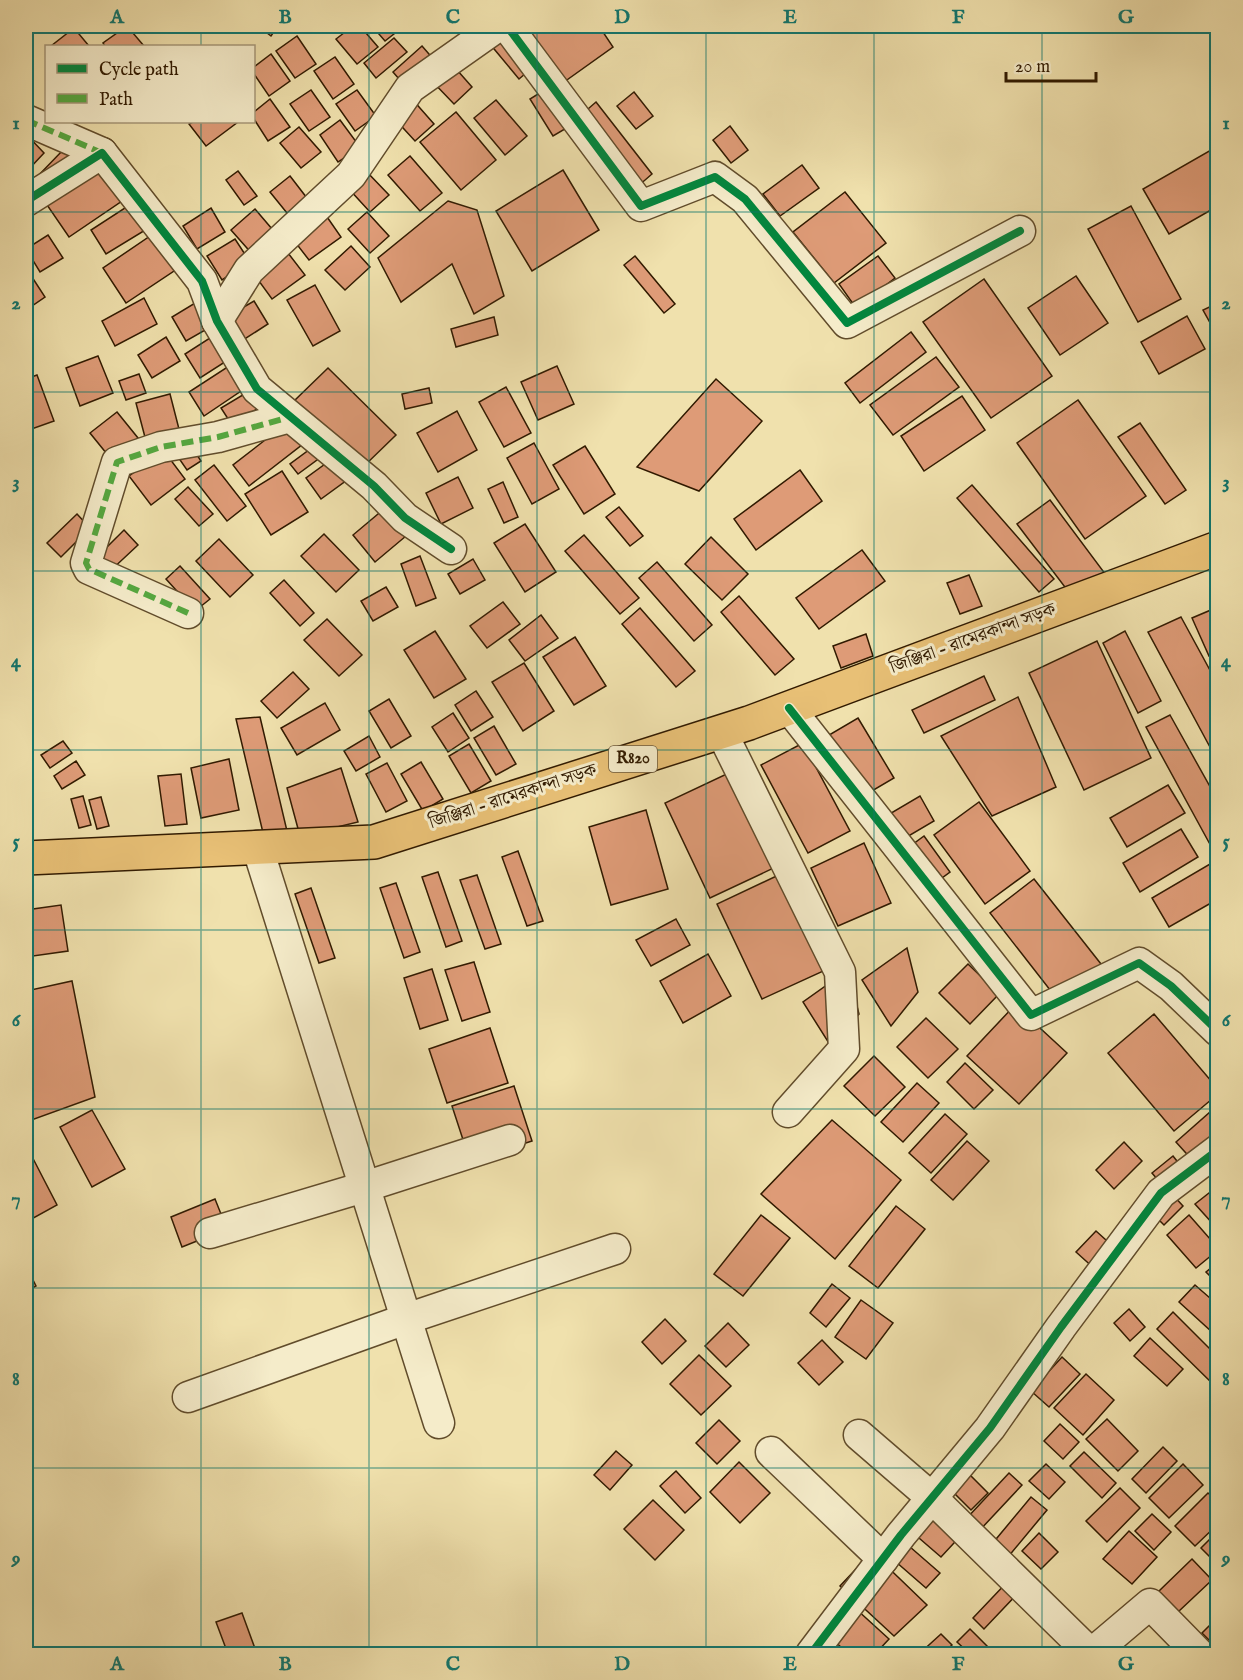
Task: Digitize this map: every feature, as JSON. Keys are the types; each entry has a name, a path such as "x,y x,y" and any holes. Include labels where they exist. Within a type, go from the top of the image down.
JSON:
{"main road":[{"name":"জিঞ্জিরা - রামেরকান্দা সড়ক","path":"26,858 374,842 789,708 1218,548"}],"street":[{"path":"217,321 249,270 351,175 410,88 498,26"},
{"path":"507,26 641,206 715,177 745,199 847,323 1020,231"},
{"path":"26,120 102,153 202,281 217,321 257,389 374,486 405,518 451,549"},
{"path":"26,201 102,153"},
{"path":"188,613 89,569 86,563 117,462 161,447 218,437 290,417"},
{"path":"789,708 1031,1015 1139,963 1171,987 1218,1031"},
{"path":"721,731 840,972 844,1049 788,1112"},
{"path":"257,846 439,1423"},
{"path":"210,1233 510,1140"},
{"path":"811,1654 883,1559 990,1428 1061,1327 1161,1193 1218,1150"},
{"path":"188,1397 406,1319 615,1249"},
{"path":"859,1435 932,1498 1091,1654 1150,1604 1200,1654"},
{"path":"771,1452 883,1559"}],"building":[{"path":"127,26 143,45 104,45 103,43"},
{"path":"258,26 278,26 271,36"},
{"path":"353,26 360,26 378,47 357,64 336,39"},
{"path":"372,26 404,26 385,41"},
{"path":"599,26 613,47 564,82 526,27"},
{"path":"74,28 88,45 52,45"},
{"path":"504,33 532,68 519,79 490,44"},
{"path":"297,36 316,64 295,78 276,51"},
{"path":"394,38 407,52 376,78 364,63"},
{"path":"422,46 435,61 406,87 393,72"},
{"path":"271,54 290,81 269,96 255,75 255,66"},
{"path":"335,57 354,84 333,99 314,71"},
{"path":"450,62 472,87 454,104 431,80"},
{"path":"546,89 570,126 553,136 530,99"},
{"path":"311,90 330,117 309,131 290,104"},
{"path":"357,90 376,116 355,131 336,104"},
{"path":"634,92 653,116 636,129 617,106"},
{"path":"270,99 290,127 268,141 255,121 255,111"},
{"path":"412,99 434,124 415,141 393,117"},
{"path":"496,100 527,136 505,155 474,118"},
{"path":"596,102 652,174 637,187 581,115"},
{"path":"456,112 496,160 461,190 420,142"},
{"path":"340,120 360,147 338,162 320,135"},
{"path":"191,123 237,123 206,146 189,124"},
{"path":"730,126 748,150 731,163 713,140"},
{"path":"299,127 321,152 301,168 280,143"},
{"path":"26,134 44,153 28,170 26,167"},
{"path":"1218,146 1218,206 1169,234 1143,189"},
{"path":"63,150 70,157 35,179"},
{"path":"410,156 442,193 420,211 388,175"},
{"path":"802,165 819,188 780,216 763,194"},
{"path":"98,166 122,201 69,237 45,202"},
{"path":"563,170 599,230 532,271 496,211"},
{"path":"238,171 257,196 244,205 226,180"},
{"path":"366,171 389,195 370,212 348,188"},
{"path":"290,176 310,202 291,218 270,192"},
{"path":"845,192 886,243 834,283 793,232"},
{"path":"448,201 477,210 504,296 474,314 452,264 401,302 378,258"},
{"path":"131,204 147,229 106,254 91,230"},
{"path":"1131,206 1181,299 1138,322 1088,229"},
{"path":"211,208 225,232 197,249 183,226"},
{"path":"255,209 278,236 254,256 231,230"},
{"path":"367,212 389,236 370,253 348,229"},
{"path":"325,214 341,237 309,260 292,238"},
{"path":"156,232 180,267 126,303 103,268"},
{"path":"48,235 63,258 40,272 26,249"},
{"path":"235,239 250,262 222,280 207,256"},
{"path":"351,246 370,267 345,290 325,270"},
{"path":"288,253 305,275 272,299 256,277"},
{"path":"635,256 675,304 664,313 624,265"},
{"path":"878,256 895,278 856,308 839,284"},
{"path":"30,274 45,297 26,310 26,277"},
{"path":"1076,276 1108,323 1060,355 1028,308"},
{"path":"984,279 1052,376 991,418 923,322"},
{"path":"315,285 340,331 313,346 287,300"},
{"path":"144,298 157,324 115,346 102,321"},
{"path":"200,300 214,325 186,341 172,317"},
{"path":"254,301 268,324 240,342 225,318"},
{"path":"1218,303 1218,337 1203,310"},
{"path":"1187,316 1205,349 1159,374 1141,342"},
{"path":"494,317 498,335 456,347 451,329"},
{"path":"911,332 926,352 860,403 845,383"},
{"path":"213,336 228,360 200,378 185,354"},
{"path":"166,337 180,361 152,378 138,355"},
{"path":"98,356 113,393 80,406 66,368"},
{"path":"936,357 959,387 893,435 870,405"},
{"path":"229,366 244,389 204,416 189,392"},
{"path":"557,366 574,404 538,420 521,382"},
{"path":"328,368 396,435 362,468 294,401"},
{"path":"139,374 146,393 126,400 119,381"},
{"path":"37,375 54,421 26,431 26,379"},
{"path":"716,379 762,421 699,491 637,467"},
{"path":"506,387 531,433 504,447 479,402"},
{"path":"429,388 432,403 405,409 402,394"},
{"path":"246,393 257,409 232,425 221,408"},
{"path":"170,394 180,433 146,441 136,403"},
{"path":"962,396 985,430 924,471 901,436"},
{"path":"1078,400 1146,496 1085,539 1017,443"},
{"path":"457,411 477,450 438,472 417,433"},
{"path":"117,412 138,438 111,459 90,433"},
{"path":"287,423 303,444 249,486 233,465"},
{"path":"1140,423 1186,490 1165,504 1118,437"},
{"path":"534,443 559,489 532,504 507,458"},
{"path":"317,444 325,454 298,474 290,464"},
{"path":"585,446 615,494 584,514 553,465"},
{"path":"192,447 201,461 187,470 178,457"},
{"path":"164,451 185,479 151,505 129,476"},
{"path":"332,459 347,480 321,499 306,478"},
{"path":"214,465 246,506 227,521 195,480"},
{"path":"800,470 822,501 756,550 734,519"},
{"path":"282,471 308,512 271,535 245,494"},
{"path":"458,477 473,508 441,524 426,493"},
{"path":"503,482 518,517 504,523 488,489"},
{"path":"972,485 1054,579 1039,592 957,498"},
{"path":"188,487 213,514 199,526 175,499"},
{"path":"1050,500 1106,575 1074,599 1017,524"},
{"path":"619,507 643,536 630,546 606,517"},
{"path":"384,509 406,536 375,562 353,535"},
{"path":"77,514 90,528 61,557 47,543"},
{"path":"525,524 556,572 525,592 494,543"},
{"path":"124,530 138,545 108,573 95,559"},
{"path":"324,534 359,570 336,592 301,556"},
{"path":"584,535 639,598 620,614 565,551"},
{"path":"711,537 748,574 722,600 685,564"},
{"path":"219,539 253,575 230,597 196,561"},
{"path":"862,550 885,581 819,629 796,598"},
{"path":"420,556 436,598 416,606 401,564"},
{"path":"473,559 485,580 460,594 448,574"},
{"path":"657,562 712,625 694,641 639,578"},
{"path":"180,566 210,599 195,611 166,579"},
{"path":"969,575 982,606 960,614 947,583"},
{"path":"284,580 314,613 300,626 270,593"},
{"path":"386,587 398,607 373,621 361,601"},
{"path":"739,596 794,659 775,675 721,612"},
{"path":"503,602 520,624 487,648 470,626"},
{"path":"1218,607 1218,653 1209,656 1192,618"},
{"path":"640,608 695,671 676,687 622,624"},
{"path":"541,615 558,638 525,661 509,640"},
{"path":"1181,617 1218,685 1218,762 1148,632"},
{"path":"327,619 362,655 339,676 304,640"},
{"path":"435,631 466,679 434,698 404,650"},
{"path":"1125,631 1161,701 1138,713 1103,643"},
{"path":"866,634 873,656 841,668 833,646"},
{"path":"575,637 606,686 574,705 543,657"},
{"path":"1097,641 1151,758 1084,790 1029,673"},
{"path":"524,663 554,711 523,731 492,682"},
{"path":"293,672 309,689 277,718 261,701"},
{"path":"984,676 995,700 924,733 912,710"},
{"path":"476,691 493,717 471,731 455,705"},
{"path":"1018,697 1056,787 992,816 941,736"},
{"path":"389,699 411,736 391,748 369,711"},
{"path":"325,703 340,730 297,755 281,728"},
{"path":"453,713 469,738 448,752 432,727"},
{"path":"1170,715 1218,801 1218,859 1146,727"},
{"path":"260,717 287,831 264,837 236,719"},
{"path":"858,718 894,778 860,798 824,738"},
{"path":"494,726 516,764 496,775 474,738"},
{"path":"369,736 380,757 356,771 344,751"},
{"path":"63,741 72,753 50,768 41,755"},
{"path":"803,743 850,831 808,853 761,765"},
{"path":"469,744 491,781 471,793 449,756"},
{"path":"229,759 239,810 201,818 191,768"},
{"path":"76,761 85,775 62,789 54,776"},
{"path":"421,762 443,799 423,811 401,774"},
{"path":"387,763 407,801 386,812 366,774"},
{"path":"341,768 358,822 300,836 287,788"},
{"path":"733,771 778,866 710,898 665,803"},
{"path":"181,774 187,824 165,826 158,776"},
{"path":"1168,785 1185,813 1127,847 1110,818"},
{"path":"83,796 91,825 79,828 71,799"},
{"path":"920,796 934,821 895,844 881,819"},
{"path":"101,797 109,826 97,829 89,800"},
{"path":"979,802 1030,871 985,904 934,835"},
{"path":"646,810 668,889 611,905 589,827"},
{"path":"1181,829 1198,857 1140,892 1123,863"},
{"path":"924,836 950,872 927,889 901,853"},
{"path":"864,843 891,903 838,926 811,868"},
{"path":"518,851 543,921 527,926 502,857"},
{"path":"1210,864 1218,876 1218,899 1169,927 1152,898"},
{"path":"438,872 462,941 446,947 422,877"},
{"path":"785,872 830,968 762,999 717,904"},
{"path":"477,875 501,944 485,949 460,880"},
{"path":"1034,879 1112,978 1068,1013 990,913"},
{"path":"396,883 420,952 404,958 380,888"},
{"path":"311,888 335,958 319,963 295,894"},
{"path":"61,905 68,951 26,957 26,910"},
{"path":"676,919 690,945 651,966 636,940"},
{"path":"907,948 918,992 891,1026 862,980"},
{"path":"708,954 731,996 683,1023 660,981"},
{"path":"474,962 490,1012 462,1021 445,970"},
{"path":"968,964 999,994 970,1024 939,993"},
{"path":"432,969 448,1020 420,1029 404,978"},
{"path":"848,970 859,1014 832,1048 803,1002"},
{"path":"72,981 95,1097 26,1122 26,991"},
{"path":"1015,1005 1067,1053 1019,1104 967,1056"},
{"path":"1154,1014 1218,1089 1218,1094 1174,1131 1108,1053"},
{"path":"926,1018 958,1049 928,1078 897,1047"},
{"path":"490,1028 508,1083 447,1103 429,1049"},
{"path":"874,1056 905,1087 875,1116 844,1086"},
{"path":"965,1063 993,1090 974,1109 947,1082"},
{"path":"917,1083 939,1103 903,1142 881,1122"},
{"path":"514,1086 532,1141 470,1161 452,1106"},
{"path":"1218,1105 1218,1142 1194,1162 1176,1142"},
{"path":"92,1110 125,1169 92,1187 60,1127"},
{"path":"945,1114 967,1134 931,1173 909,1153"},
{"path":"832,1120 901,1180 835,1259 761,1194"},
{"path":"967,1141 989,1161 953,1200 931,1180"},
{"path":"1124,1142 1142,1161 1114,1189 1096,1170"},
{"path":"26,1145 57,1205 28,1221 26,1217"},
{"path":"1173,1156 1184,1170 1164,1187 1152,1173"},
{"path":"1171,1193 1183,1206 1164,1225 1151,1212"},
{"path":"1209,1193 1218,1203 1218,1220 1213,1224 1195,1204"},
{"path":"215,1199 227,1229 182,1247 171,1217"},
{"path":"896,1206 925,1229 878,1288 849,1266"},
{"path":"761,1215 790,1238 743,1296 714,1274"},
{"path":"1189,1215 1218,1248 1196,1268 1167,1235"},
{"path":"1096,1231 1116,1249 1096,1270 1076,1252"},
{"path":"1218,1262 1218,1284 1206,1272"},
{"path":"26,1266 36,1286 26,1292"},
{"path":"832,1284 850,1298 826,1327 810,1313"},
{"path":"1195,1285 1218,1305 1218,1327 1212,1332 1179,1302"},
{"path":"861,1300 893,1323 866,1359 835,1337"},
{"path":"1129,1309 1145,1327 1130,1341 1114,1323"},
{"path":"1173,1312 1218,1357 1218,1389 1157,1329"},
{"path":"665,1319 686,1341 662,1364 642,1342"},
{"path":"728,1323 749,1345 726,1367 705,1346"},
{"path":"1150,1338 1183,1369 1167,1386 1134,1356"},
{"path":"822,1340 843,1362 819,1385 798,1363"},
{"path":"699,1355 731,1386 701,1415 670,1384"},
{"path":"1062,1357 1080,1374 1049,1407 1031,1391"},
{"path":"1086,1374 1114,1400 1083,1435 1054,1408"},
{"path":"1107,1419 1138,1451 1118,1471 1086,1439"},
{"path":"719,1420 740,1441 717,1464 696,1443"},
{"path":"1060,1424 1079,1442 1063,1459 1044,1441"},
{"path":"1163,1447 1177,1461 1146,1493 1132,1479"},
{"path":"616,1451 632,1465 610,1490 594,1475"},
{"path":"1084,1452 1116,1483 1102,1498 1070,1466"},
{"path":"739,1462 770,1493 740,1523 710,1492"},
{"path":"1046,1464 1065,1482 1049,1499 1029,1481"},
{"path":"1183,1464 1203,1485 1169,1518 1149,1498"},
{"path":"676,1471 701,1498 685,1513 660,1486"},
{"path":"1009,1473 1022,1485 979,1531 966,1519"},
{"path":"969,1474 988,1493 971,1510 952,1491"},
{"path":"1120,1488 1140,1508 1107,1542 1086,1521"},
{"path":"1208,1493 1218,1502 1218,1524 1195,1546 1175,1526"},
{"path":"1031,1497 1047,1510 1008,1557 992,1544"},
{"path":"653,1500 684,1530 655,1560 624,1529"},
{"path":"938,1504 966,1530 941,1557 912,1532"},
{"path":"1152,1514 1171,1532 1154,1550 1135,1531"},
{"path":"1129,1531 1157,1557 1132,1584 1103,1559"},
{"path":"1218,1531 1218,1565 1201,1548"},
{"path":"894,1533 940,1573 926,1588 880,1548"},
{"path":"1039,1533 1058,1552 1041,1569 1022,1551"},
{"path":"872,1552 927,1605 894,1636 840,1586"},
{"path":"1192,1559 1212,1580 1178,1612 1158,1592"},
{"path":"1010,1579 1021,1590 984,1629 973,1618"},
{"path":"844,1598 889,1639 875,1654 849,1654 818,1627"},
{"path":"242,1613 257,1654 228,1654 216,1622"},
{"path":"1218,1619 1218,1649 1202,1633"},
{"path":"970,1629 995,1654 970,1654 957,1642"},
{"path":"941,1634 952,1645 942,1654 919,1654"}],"marked path":[{"path":"26,120 102,153"},
{"path":"188,613 89,569 86,563 117,462 161,447 218,437 290,417"}],"cycle path":[{"path":"507,26 641,206 715,177 745,199 847,323 1020,231"},
{"path":"26,201 102,153 202,281 217,321 257,389 374,486 405,518 451,549"},
{"path":"789,708 1031,1015 1139,963 1171,986 1218,1031"},
{"path":"811,1654 901,1535 990,1428 1061,1327 1161,1193 1218,1150"}]}
